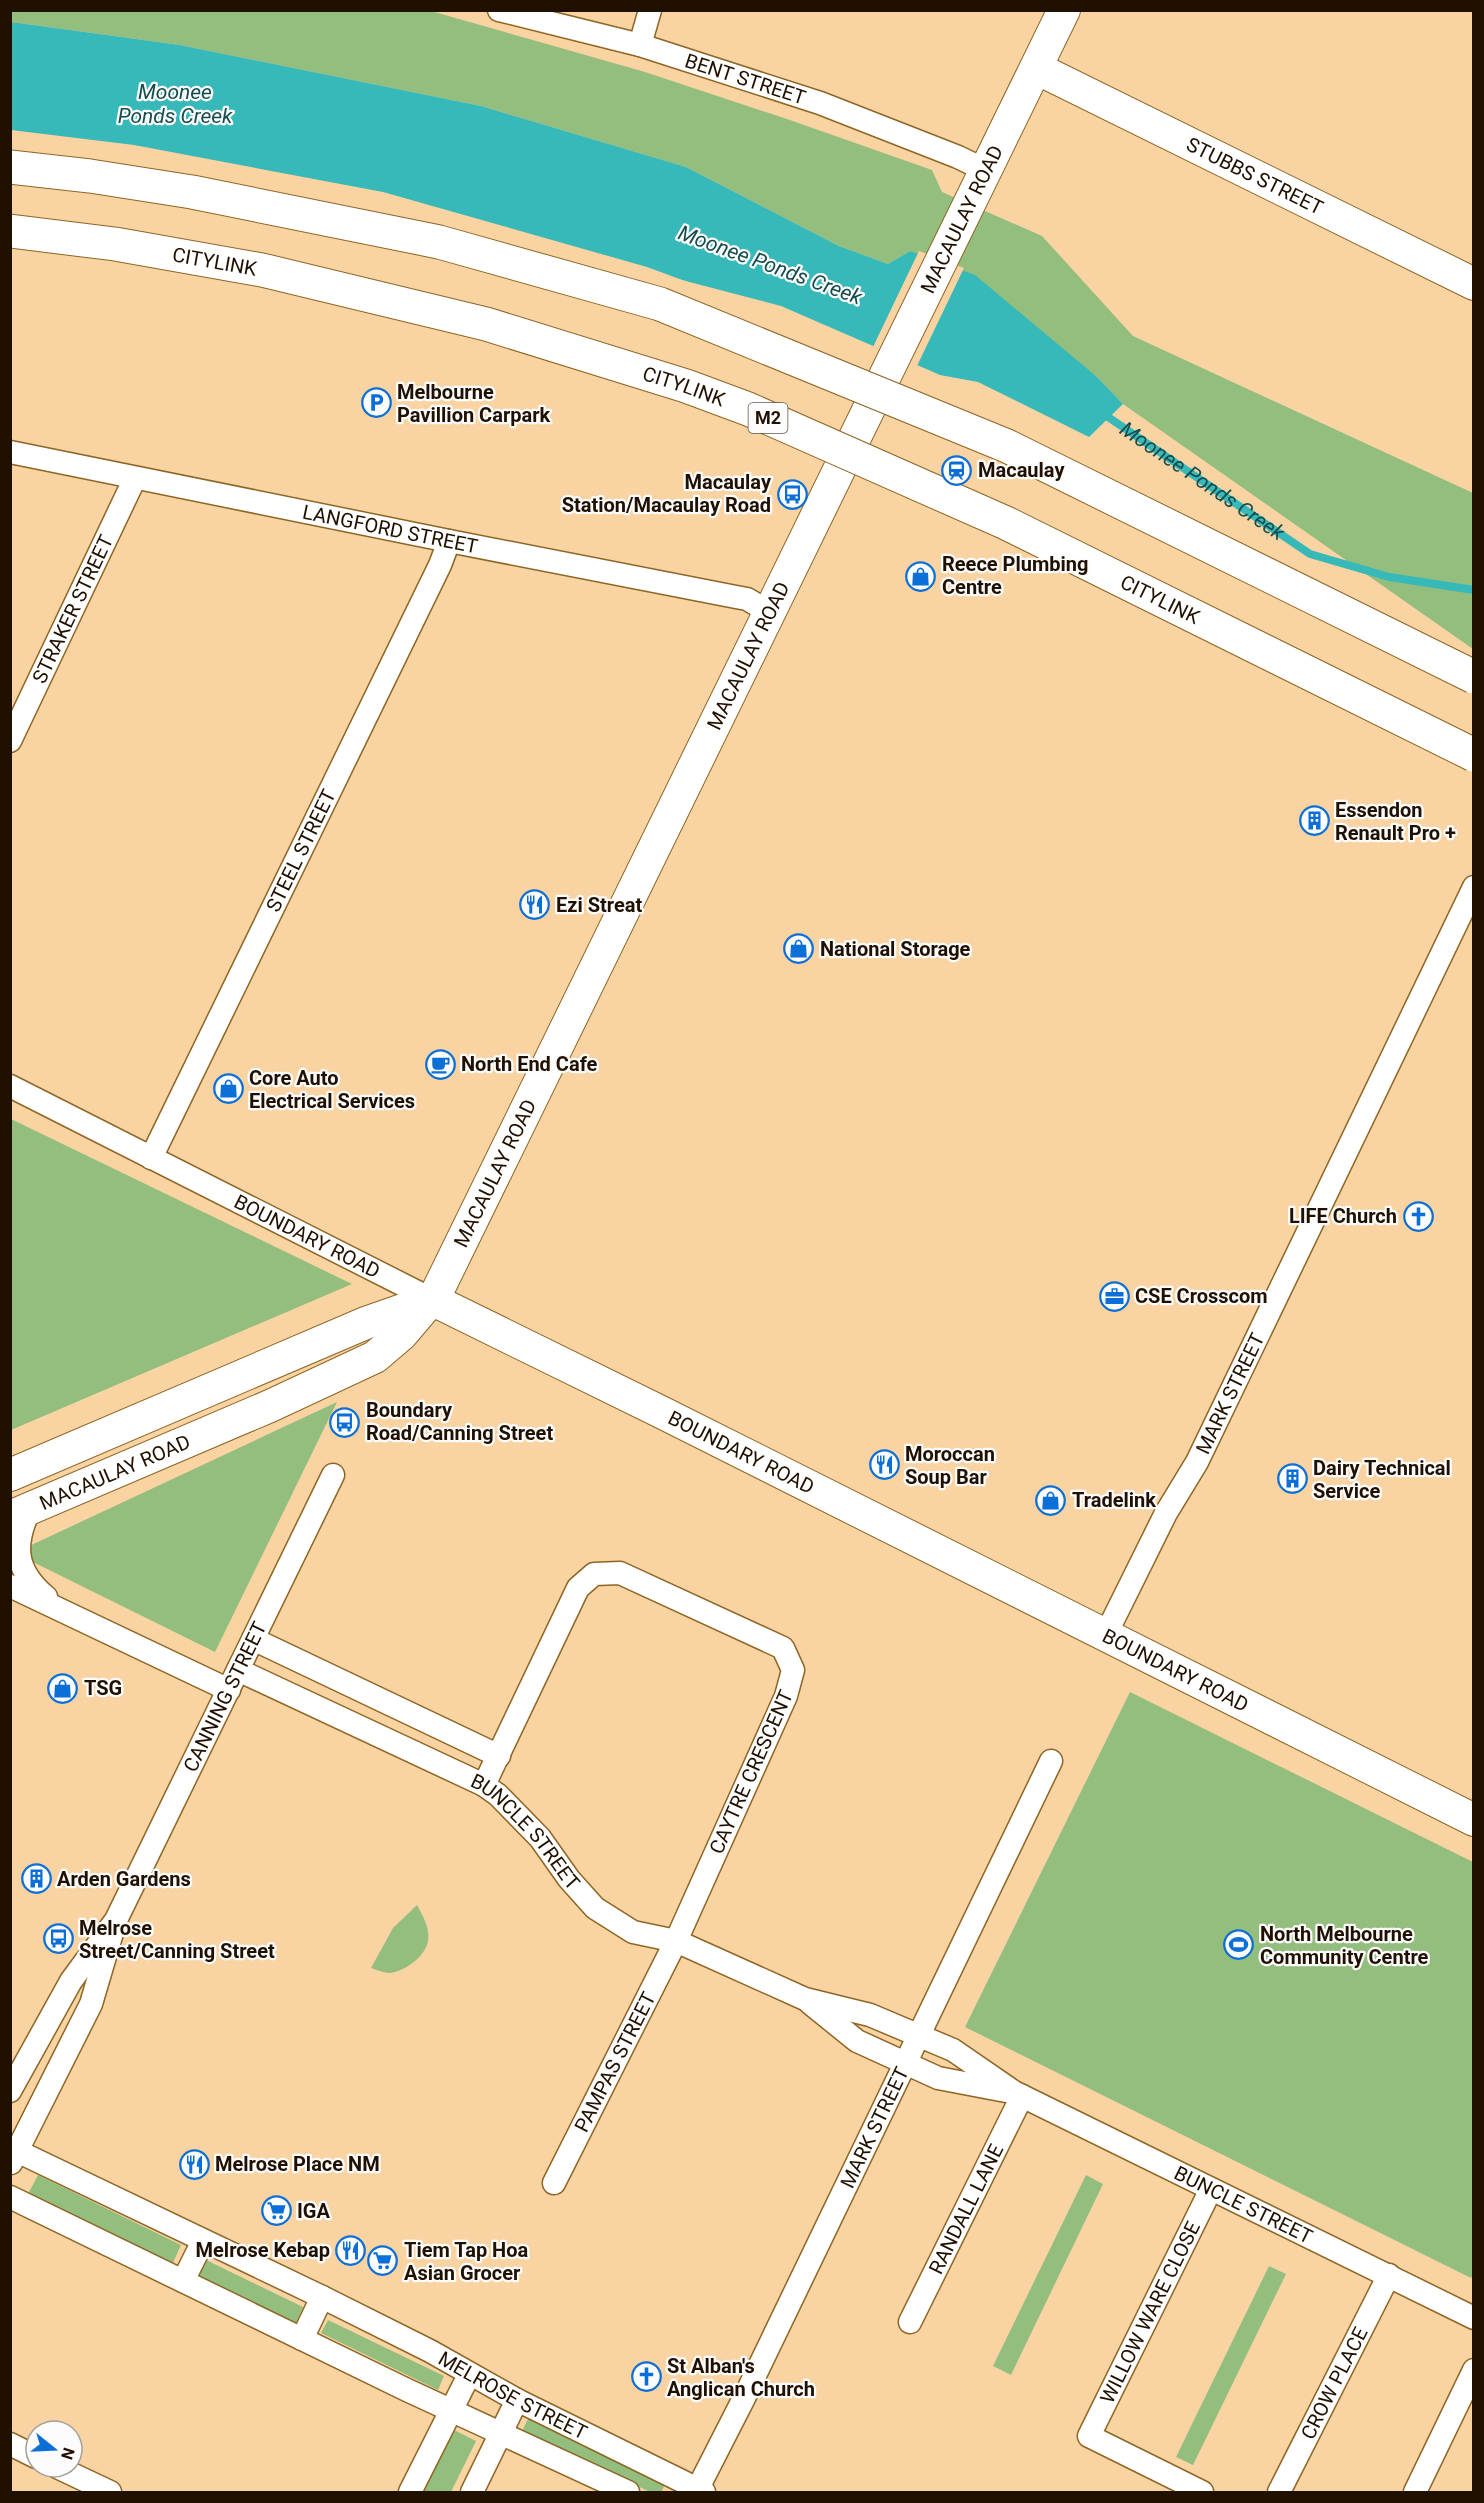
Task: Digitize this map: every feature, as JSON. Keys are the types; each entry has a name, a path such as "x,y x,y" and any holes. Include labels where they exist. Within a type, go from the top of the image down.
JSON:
{"highway":[{"path":"10,167 90,176 192,192 406,235 439,242 660,304 1007,446 1473,677"},
{"name":"CITYLINK","path":"10,231 115,244 262,270 486,324 686,386 748,409 1006,523 1473,755"}],"main road":[{"name":"MACAULAY ROAD","path":"20,1513 270,1406 368,1361 396,1341 431,1299 465,1236 1064,10"},
{"name":"STUBBS STREET","path":"1036,68 1473,284"},
{"name":"MACAULAY ROAD","path":"10,1475 368,1322 431,1299"},
{"name":"BOUNDARY ROAD","path":"431,1299 1473,1820"}],"street":[{"name":"BENT STREET","path":"499,10 640,45 820,103 958,157 985,170"},
{"path":"640,45 650,10"},
{"name":"LANGFORD STREET","path":"10,452 449,542 747,599 769,612"},
{"name":"STRAKER STREET","path":"10,741 135,478"},
{"name":"STEEL STREET","path":"151,1158 440,565 449,542"},
{"name":"MARK STREET","path":"1105,1636 1166,1513 1202,1452 1473,887"},
{"name":"BOUNDARY ROAD","path":"10,1086 431,1299"},
{"name":"CANNING STREET","path":"13,2156 91,2004 116,1920 333,1475"},
{"path":"20,1513 23,1523 18,1544 21,1565 31,1583 58,1608"},
{"name":"CAYTRE CRESCENT","path":"484,1785 578,1588 594,1574 620,1573 783,1648 793,1670 786,1696 676,1941"},
{"name":"BUNCLE STREET","path":"10,1586 484,1785 498,1795 540,1838 569,1879 595,1908 633,1932 676,1941 805,1999 870,2014 952,2050 1018,2094 1473,2318"},
{"name":"BUNCLE STREET","path":"253,1639 499,1756"},
{"name":"MARK STREET","path":"699,2492 1051,1761"},
{"name":"CANNING STREET","path":"13,2086 79,1970 116,1920"},
{"name":"PAMPAS STREET","path":"554,2183 676,1941"},
{"path":"79,1970 99,1980"},
{"name":"BUNCLE STREET","path":"805,1999 857,2041 938,2078 1018,2094"},
{"path":"13,2086 28,2086 53,2081"},
{"name":"RANDALL LANE","path":"910,2322 1018,2094"},
{"name":"MELROSE STREET","path":"13,2156 322,2297 430,2351 517,2400 699,2492"},
{"name":"WILLOW WARE CLOSE","path":"1202,2493 1089,2436 1210,2188"},
{"name":"MELROSE STREET","path":"10,2197 302,2339 628,2493"},
{"path":"183,2281 203,2241"},
{"name":"CROW PLACE","path":"1279,2493 1389,2275"},
{"path":"302,2339 322,2297"},
{"path":"1414,2493 1473,2370"},
{"path":"410,2493 469,2375"},
{"path":"472,2493 517,2400"},
{"path":"10,2444 24,2451"},
{"path":"81,2479 110,2493"}],"green space":[{"path":"11,10 431,11 645,72 932,170 942,192 1042,236 1133,336 1473,493 1473,649 1123,404 1097,377 910,251 888,264 839,246 686,167 481,106 180,45 11,22"},
{"path":"11,1119 352,1284 11,1430"},
{"path":"337,1402 215,1652 33,1562 25,1548"},
{"name":"North Melbourne Community Centre","path":"1130,1692 1473,1862 1474,2273 1471,2278 965,2027"},
{"path":"417,1905 428,1931 426,1947 419,1958 396,1972 388,1973 371,1968 393,1928"},
{"path":"38,2175 181,2245 172,2265 28,2194"},
{"path":"1086,2175 1103,2184 1011,2375 993,2366"},
{"path":"204,2259 303,2307 295,2325 196,2276"},
{"path":"1269,2266 1286,2274 1193,2465 1176,2457"},
{"path":"328,2320 444,2376 438,2390 321,2333"},
{"path":"529,2417 666,2483 661,2492 650,2492 522,2431"},
{"path":"454,2430 476,2441 451,2492 423,2492"}],"water":[{"name":"Moonee Ponds Creek","path":"11,22 180,45 481,106 686,167 839,246 888,264 910,251 975,275 1097,377 1123,404 1089,437 978,382 940,375 781,306 441,217 295,184 11,138"}],"pier":[{"path":"11,130 134,145 383,192 647,267 715,292 441,220 294,187 10,141"},
{"path":"919,251 964,268 916,368 872,349"}],"waterway":[{"name":"Moonee Ponds Creek","path":"1108,417 1310,554 1389,577 1474,590"}],"place":[{"name":"Melbourne Pavillion Carpark","path":"376,403"},
{"name":"Macaulay","path":"957,470"},
{"name":"Macaulay Station/Macaulay Road","path":"792,494"},
{"name":"Reece Plumbing Centre","path":"921,576"},
{"name":"Essendon Renault Pro +","path":"1314,821"},
{"name":"Ezi Streat","path":"535,905"},
{"name":"National Storage","path":"799,949"},
{"name":"North End Cafe","path":"440,1064"},
{"name":"Core Auto Electrical Services","path":"228,1089"},
{"name":"LIFE Church","path":"1418,1216"},
{"name":"CSE Crosscom","path":"1114,1296"},
{"name":"Boundary Road/Canning Street","path":"345,1422"},
{"name":"Moroccan Soup Bar","path":"884,1465"},
{"name":"Dairy Technical Service","path":"1292,1479"},
{"name":"Tradelink","path":"1051,1500"},
{"name":"TSG","path":"63,1688"},
{"name":"Arden Gardens","path":"36,1879"},
{"name":"Melrose Street/Canning Street","path":"58,1939"},
{"name":"North Melbourne Community Centre","path":"1239,1945"},
{"name":"Melrose Place NM","path":"194,2164"},
{"name":"IGA","path":"276,2211"},
{"name":"Melrose Kebap","path":"351,2250"},
{"name":"Tiem Tap Hoa Asian Grocer","path":"383,2261"},
{"name":"St Alban's Anglican Church","path":"646,2377"}]}
